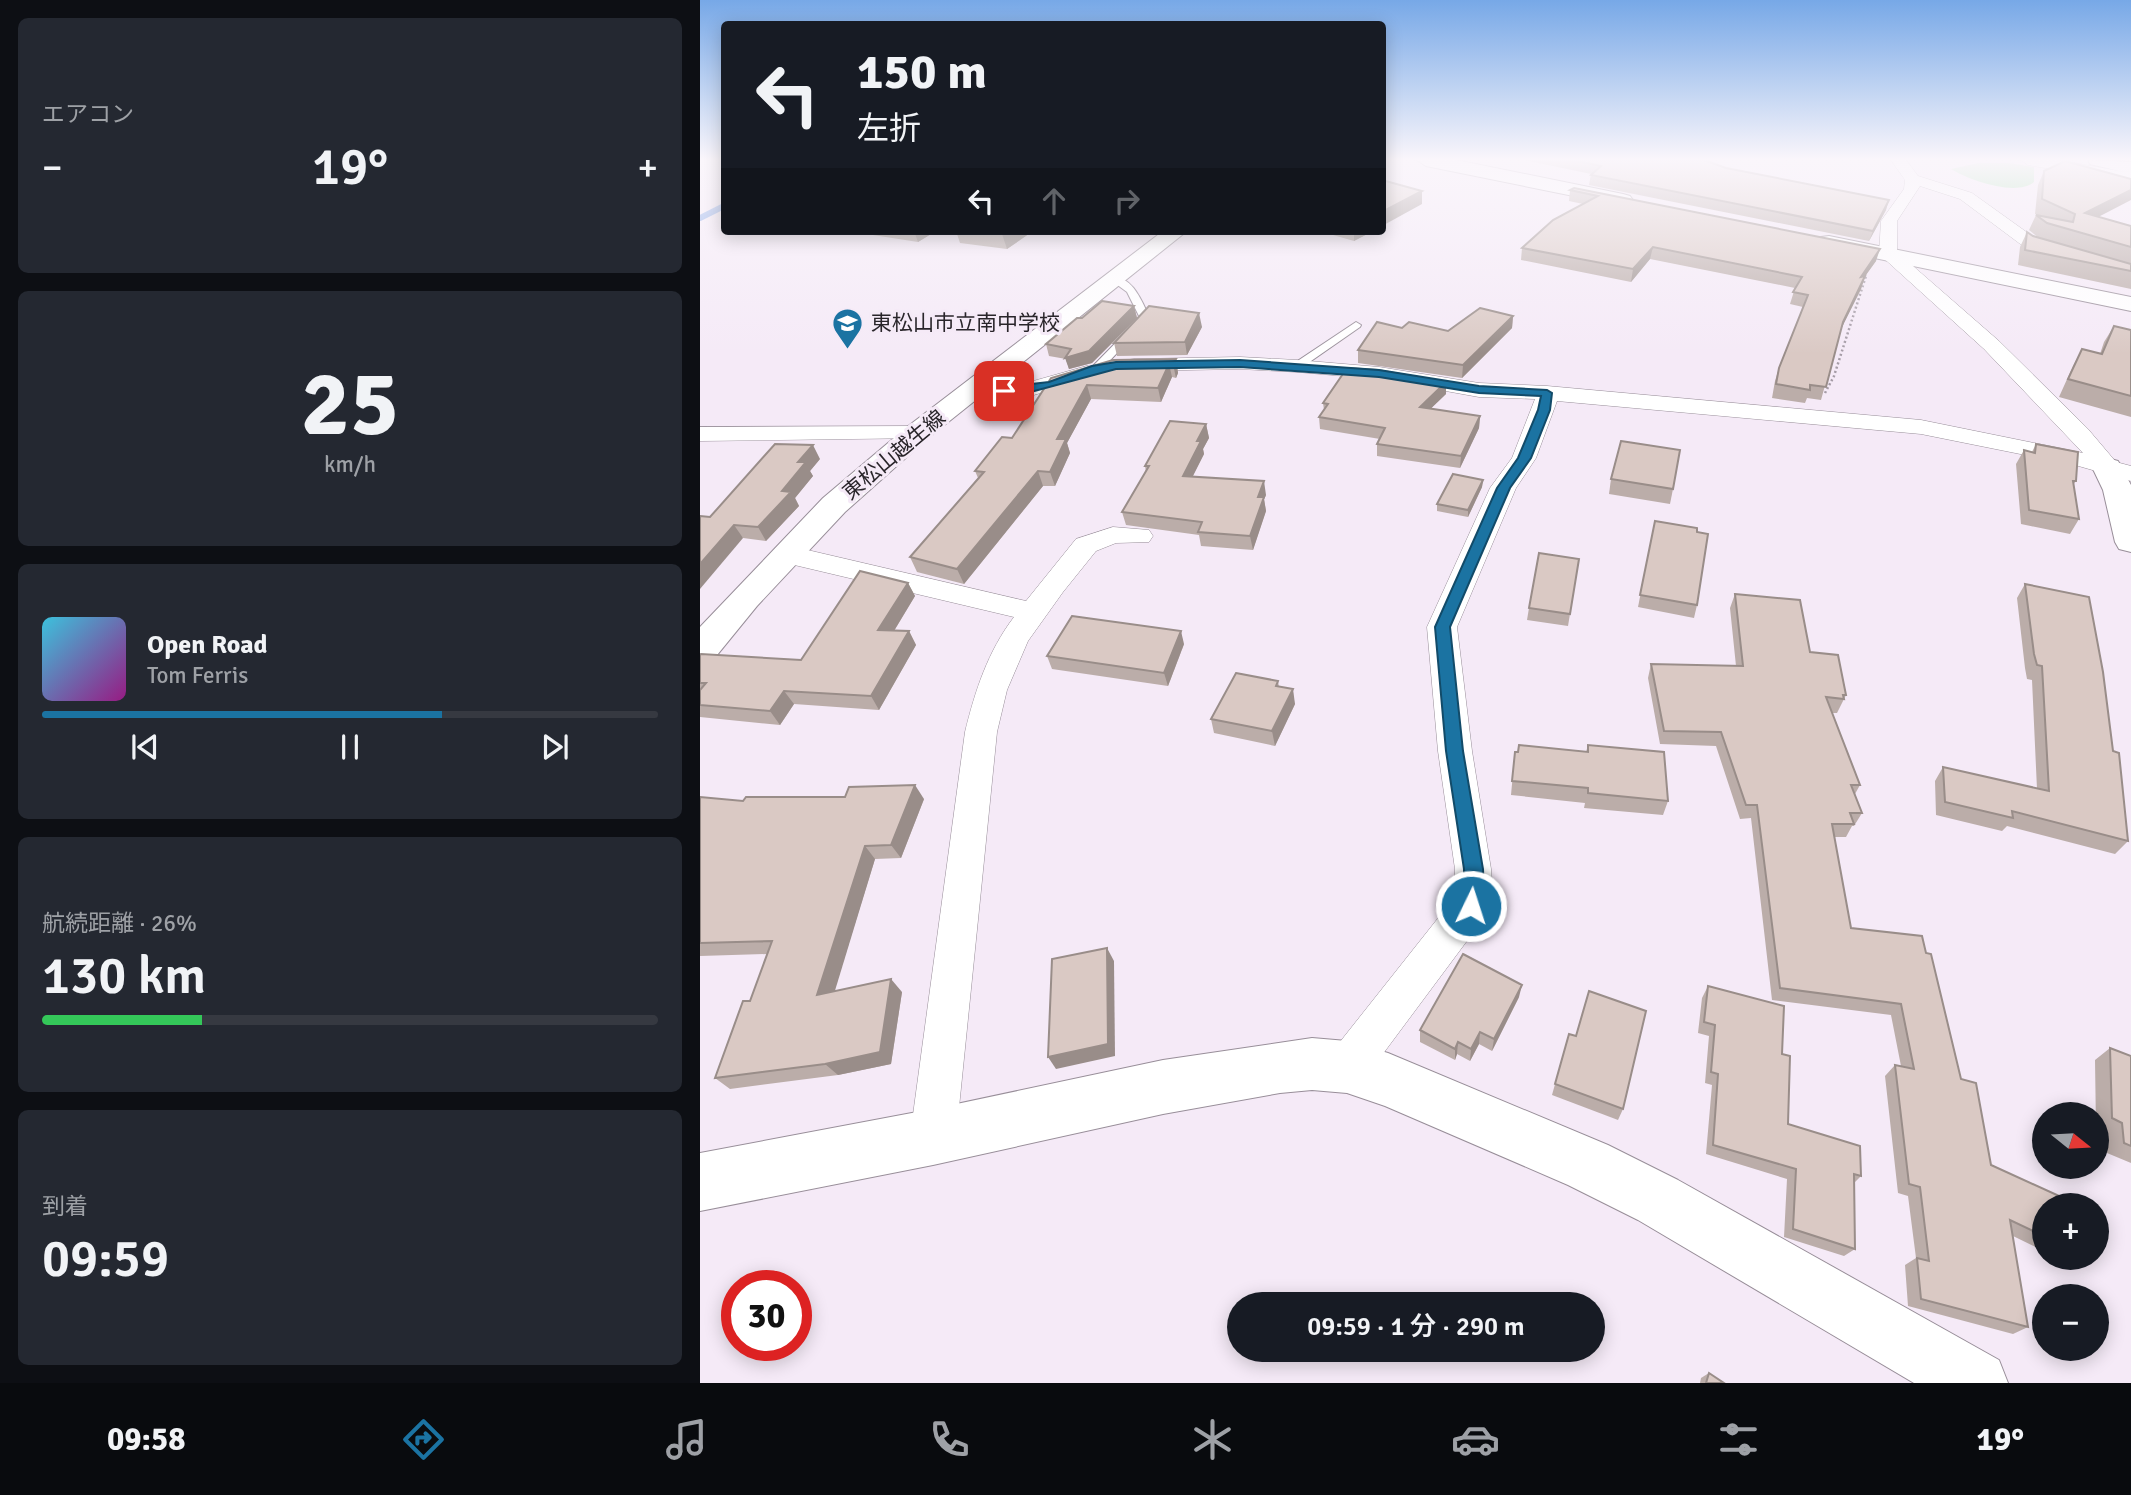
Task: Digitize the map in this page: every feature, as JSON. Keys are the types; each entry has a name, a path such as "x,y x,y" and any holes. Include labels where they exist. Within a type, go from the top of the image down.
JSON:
{"main road":[{"name":"東松山越生線","path":"700,650 834,505 917,433 1171,235"},
{"path":"1808,237 1894,258 2131,304"},
{"path":"2119,471 2118,490 2131,542"},
{"path":"700,1182 933,1137 1163,1087 1280,1067 1312,1064 1347,1067 1388,1080 1588,1165 1658,1200 1976,1383"}],"street":[{"path":"1889,225 1894,258 1952,306 2119,471"},
{"path":"2005,225 2033,245 2131,274"},
{"path":"976,388 1027,390 1116,365 1240,363 1297,366 1379,373 1479,390 1547,393 1812,416 1965,434 2079,458 2119,471"},
{"path":"1347,1067 1471,906 1474,895 1473,869 1455,751 1442,627 1503,488 1524,458 1544,410 1547,393"},
{"path":"700,434 917,433"},
{"path":"933,1137 981,732 991,690 1014,638 1086,545 1112,535 1140,536"},
{"path":"786,554 1033,612"}],"lane":[{"path":"1096,369 1145,318 1131,290 1115,279"},
{"path":"1297,366 1356,326"}],"path":[{"path":"1812,416 1834,376 1866,274 1872,266 1894,258"}],"building":[{"path":"1548,225 1757,225 1880,249 1861,277 1865,276 1843,322 1826,387 1810,385 1810,390 1776,384 1779,368 1808,295 1793,292 1802,277 1653,247 1633,269 1522,248"},
{"path":"1840,225 1876,225 1873,231"},
{"path":"2052,225 2131,226 2131,247"},
{"path":"2027,232 2131,264 2131,271 2025,250"},
{"path":"1102,301 1134,306 1089,351 1065,358 1071,349 1046,344 1077,318 1082,318"},
{"path":"1149,306 1199,313 1185,342 1114,343"},
{"path":"1480,308 1513,316 1463,365 1358,350 1377,322 1402,328 1409,322 1448,331"},
{"path":"2114,326 2131,330 2131,396 2068,379 2082,349 2102,354"},
{"path":"1176,359 1173,364 1169,364 1158,388 1087,385 1057,439 1066,439 1050,472 1038,471 957,569 910,557 984,472 975,471 1002,437 1012,438 1051,378 1113,360"},
{"path":"1347,368 1378,370 1446,382 1420,407 1480,416 1461,456 1377,444 1385,428 1319,417 1328,404 1323,403"},
{"path":"1170,421 1206,424 1197,441 1201,441 1183,476 1264,481 1258,497 1264,497 1250,536 1198,532 1202,522 1122,512 1149,466 1145,466"},
{"path":"1621,441 1680,450 1673,489 1611,479"},
{"path":"775,444 813,445 798,462 806,462 782,491 791,492 758,527 734,525 700,564 700,516 710,517"},
{"path":"2036,444 2078,452 2076,481 2073,481 2079,519 2029,510 2024,450 2035,453"},
{"path":"1453,474 1483,480 1468,510 1437,504"},
{"path":"1655,521 1697,528 1697,532 1708,534 1697,605 1640,595"},
{"path":"1539,553 1579,559 1570,614 1529,608"},
{"path":"860,571 908,583 878,630 909,631 871,696 784,691 770,711 700,705 700,690 706,683 700,683 701,654 801,660"},
{"path":"2025,584 2089,597 2103,672 2113,751 2119,753 2128,841 2012,811 2013,818 1945,802 1943,767 2049,791 2042,666 2037,665 2034,654"},
{"path":"1735,594 1800,600 1810,652 1838,655 1846,695 1843,695 1844,699 1826,697 1860,785 1851,785 1862,813 1850,813 1854,824 1832,824 1851,928 1922,936 1926,953 1931,954 1961,1079 1976,1083 1991,1165 2052,1193 2032,1193 2032,1230 2010,1220 2028,1327 1921,1299 1917,1258 1929,1261 1920,1187 1909,1184 1895,1065 1914,1069 1901,1004 1780,988 1757,805 1746,805 1721,732 1664,731 1651,664 1743,666"},
{"path":"1072,616 1181,631 1164,673 1047,656"},
{"path":"1236,673 1278,681 1276,686 1293,689 1272,731 1211,719"},
{"path":"1519,745 1588,752 1588,745 1664,752 1668,801 1588,793 1588,788 1512,781 1515,752 1518,752"},
{"path":"915,785 891,845 865,846 817,995 891,979 880,1052 825,1064 715,1078 743,1001 750,1001 772,941 700,943 700,797 743,801 746,797 845,797 849,787"},
{"path":"1107,948 1108,1044 1048,1057 1052,959"},
{"path":"1463,954 1522,985 1494,1039 1480,1032 1471,1049 1458,1042 1455,1049 1420,1030"},
{"path":"1708,986 1784,1006 1782,1054 1790,1056 1788,1124 1860,1146 1861,1176 1854,1174 1855,1249 1793,1229 1796,1169 1713,1145 1718,1074 1711,1072 1715,1025 1704,1022"},
{"path":"1589,991 1646,1011 1623,1109 1555,1084 1569,1034 1576,1036"},
{"path":"2110,1048 2131,1056 2131,1146 2124,1143 2122,1123 2112,1118"},
{"path":"1709,1373 1724,1383 1706,1383"}],"place":[{"name":"東松山市立南中学校","path":"848,350"}],"route":[{"path":"1004,391 1027,390 1116,365 1240,363 1379,373 1479,390 1547,393 1544,410 1524,458 1503,488 1442,627 1455,751 1473,869 1474,895 1471,906"}]}
